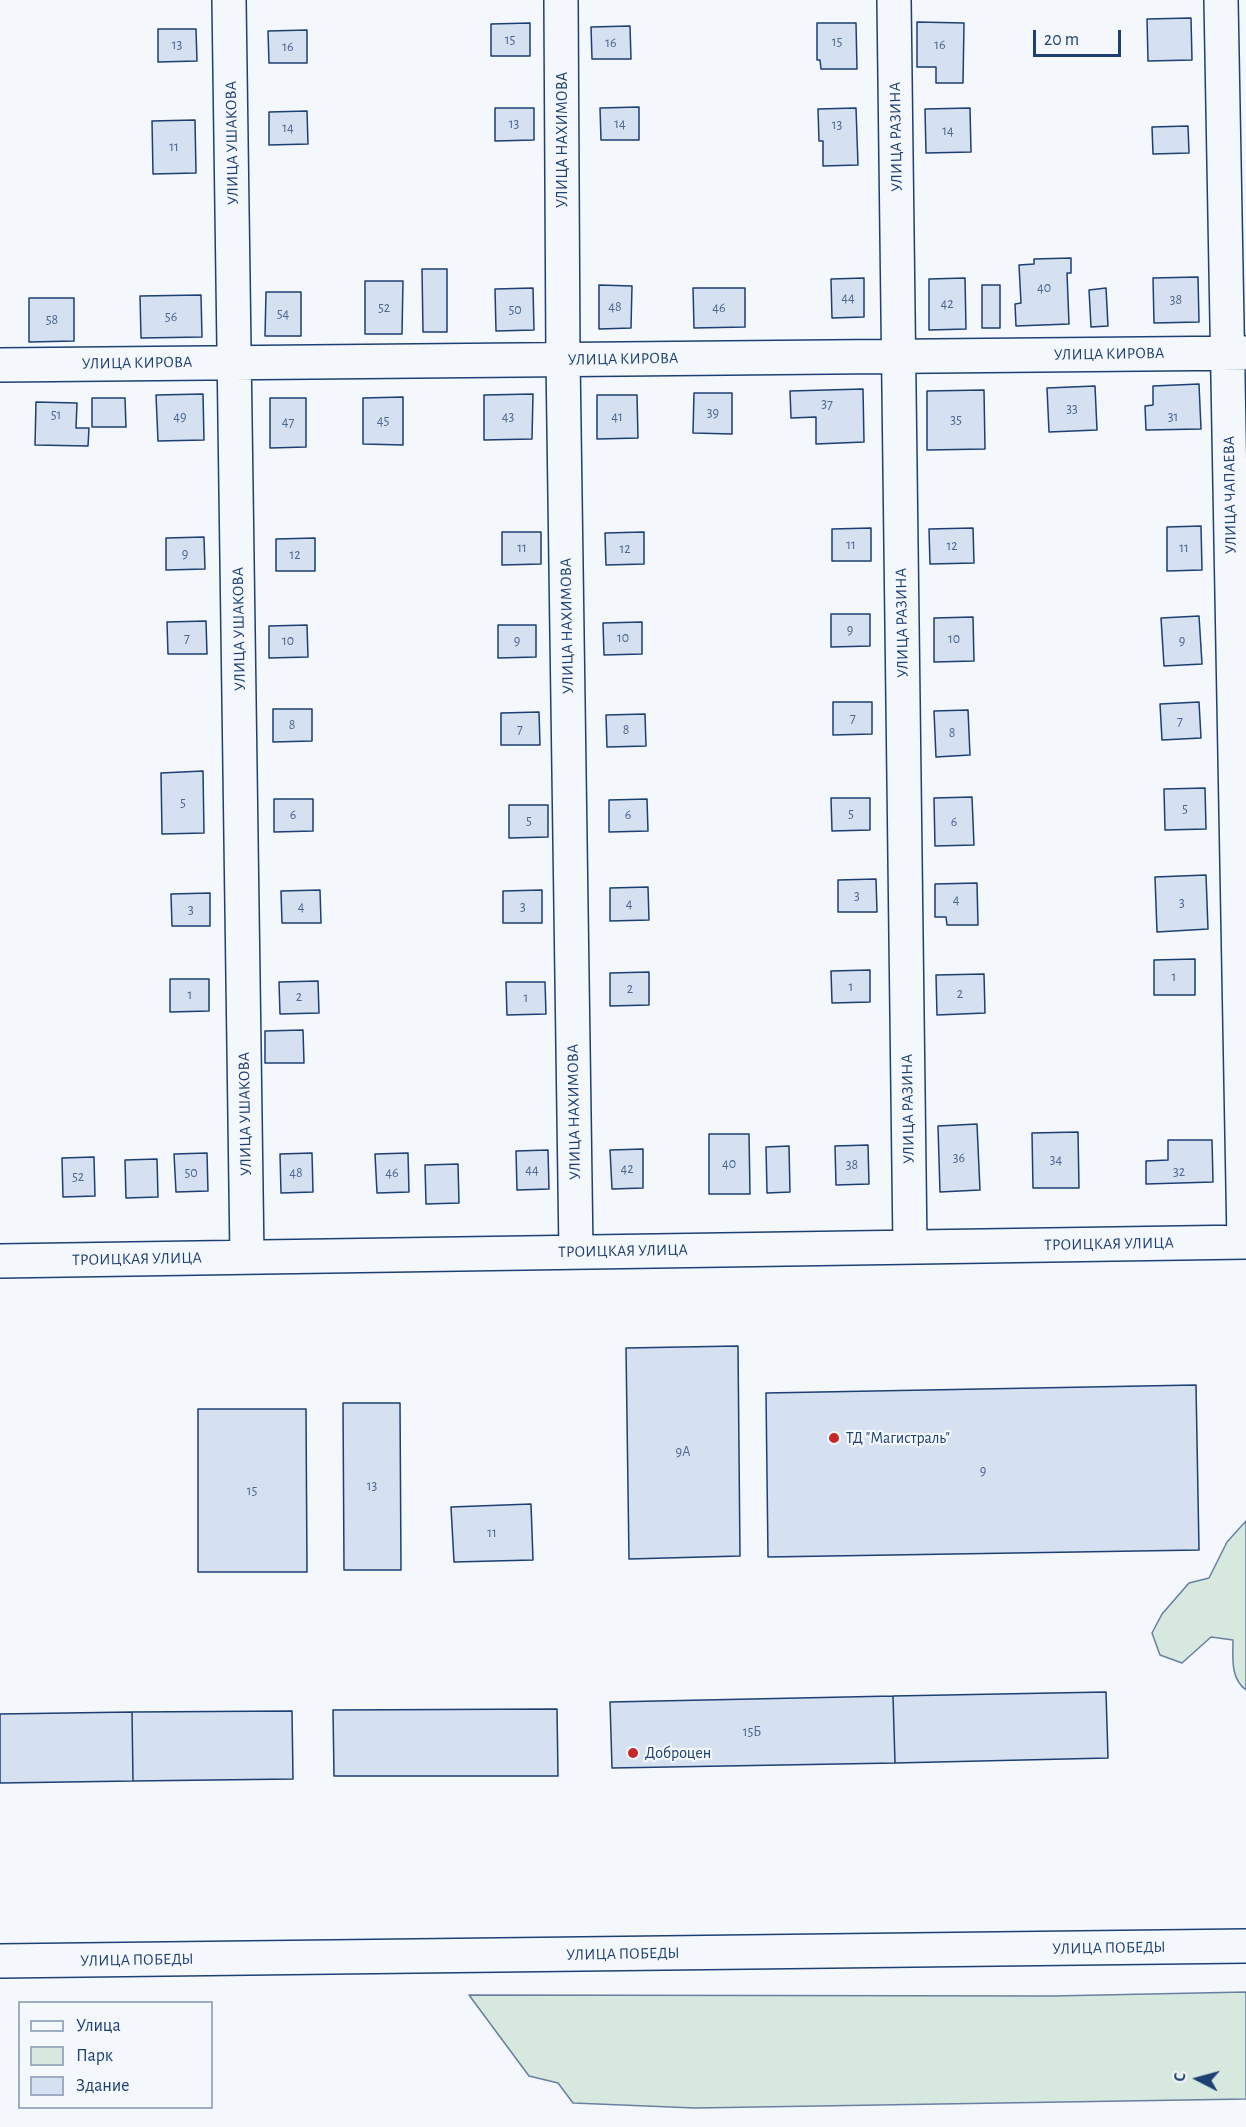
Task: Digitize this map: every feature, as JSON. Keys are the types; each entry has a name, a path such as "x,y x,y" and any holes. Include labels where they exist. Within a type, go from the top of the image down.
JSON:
{"main road":[{"name":"УЛИЦА УШАКОВА","path":"229,0 247,1257"},
{"name":"УЛИЦА НАХИМОВА","path":"561,0 563,359 576,1252"},
{"name":"УЛИЦА РАЗИНА","path":"894,0 910,1247"},
{"name":"УЛИЦА ЧАПАЕВА","path":"1221,0 1237,353 1245,1242"},
{"name":"УЛИЦА КИРОВА","path":"0,364 1237,353"},
{"name":"ТРОИЦКАЯ УЛИЦА","path":"0,1261 1245,1242"},
{"name":"УЛИЦА ПОБЕДЫ","path":"0,1961 1246,1946"}],"green space":[{"path":"1246,1521 1246,1690 1235,1674 1233,1640 1211,1637 1182,1663 1160,1655 1152,1633 1162,1614 1189,1583 1209,1578 1227,1542"},
{"path":"1246,1992 1246,2099 695,2108 573,2103 558,2083 529,2076 469,1995 1053,1996"}],"building":[{"path":"1191,18 1192,60 1148,61 1147,19"},
{"path":"917,22 964,23 963,83 936,83 936,67 917,67"},
{"path":"530,23 530,56 491,56 491,24"},
{"path":"817,23 856,23 857,69 821,69 820,60 817,60"},
{"path":"630,26 631,59 592,59 591,27"},
{"path":"158,29 196,29 197,61 158,62"},
{"path":"307,30 307,63 269,63 268,31"},
{"path":"639,107 639,140 601,140 600,108"},
{"path":"495,108 534,108 534,140 495,141"},
{"path":"856,108 858,165 823,166 823,141 819,141 818,109"},
{"path":"970,108 971,152 926,153 925,109"},
{"path":"307,111 308,144 269,145 269,112"},
{"path":"195,120 196,173 153,174 152,121"},
{"path":"1188,126 1189,153 1153,154 1152,127"},
{"path":"1071,258 1071,273 1067,273 1069,324 1016,326 1015,304 1021,303 1019,265 1034,264 1034,259"},
{"path":"422,269 447,269 447,332 423,332"},
{"path":"1198,277 1199,322 1154,323 1153,278"},
{"path":"864,278 864,317 832,318 831,279"},
{"path":"965,278 966,329 929,330 929,279"},
{"path":"365,281 403,281 402,334 365,334"},
{"path":"599,285 632,286 631,328 599,329"},
{"path":"982,285 1000,285 1000,328 982,328"},
{"path":"533,288 534,330 496,331 495,289"},
{"path":"693,288 745,288 745,327 694,328"},
{"path":"1106,288 1108,326 1091,327 1089,290"},
{"path":"266,292 301,292 301,336 265,336"},
{"path":"201,295 202,337 141,338 140,296"},
{"path":"29,298 74,298 74,341 29,342"},
{"path":"1199,384 1201,429 1146,430 1145,406 1153,405 1153,386"},
{"path":"1095,386 1097,430 1049,432 1047,388"},
{"path":"863,389 864,442 816,444 816,417 791,418 790,391"},
{"path":"984,390 985,449 927,450 927,391"},
{"path":"694,393 732,393 732,434 693,433"},
{"path":"203,394 204,440 158,441 156,395"},
{"path":"533,394 532,439 484,440 484,395"},
{"path":"597,395 637,395 638,438 597,439"},
{"path":"403,397 403,445 363,444 363,398"},
{"path":"92,398 125,398 126,427 92,427"},
{"path":"270,398 306,398 306,447 270,448"},
{"path":"36,402 77,403 76,428 89,428 88,446 35,445"},
{"path":"1201,526 1202,570 1167,571 1167,527"},
{"path":"871,528 871,561 832,561 832,529"},
{"path":"973,528 974,563 930,564 929,529"},
{"path":"502,532 541,532 541,564 502,565"},
{"path":"644,532 644,564 606,565 605,533"},
{"path":"204,537 205,569 166,570 166,538"},
{"path":"315,538 315,571 276,571 276,539"},
{"path":"831,614 870,614 870,646 831,647"},
{"path":"1199,616 1202,664 1164,666 1161,618"},
{"path":"973,617 974,661 934,662 934,618"},
{"path":"206,621 207,654 168,654 167,622"},
{"path":"642,622 642,654 604,655 603,623"},
{"path":"307,625 308,657 269,658 269,626"},
{"path":"498,625 536,625 536,657 498,658"},
{"path":"833,702 872,702 872,734 833,735"},
{"path":"1199,702 1201,738 1162,740 1160,704"},
{"path":"273,709 312,709 312,741 273,742"},
{"path":"968,710 970,755 936,757 934,711"},
{"path":"539,712 540,745 501,745 501,713"},
{"path":"645,714 646,746 607,747 606,715"},
{"path":"203,771 204,833 162,834 161,773"},
{"path":"1205,788 1206,829 1165,830 1164,789"},
{"path":"972,797 974,845 935,846 934,798"},
{"path":"831,798 870,798 870,830 832,831"},
{"path":"274,799 313,799 313,831 274,832"},
{"path":"647,799 648,831 609,832 609,800"},
{"path":"509,805 548,805 548,837 509,838"},
{"path":"1206,875 1208,929 1157,932 1155,877"},
{"path":"876,879 877,912 838,912 838,880"},
{"path":"977,883 978,925 947,925 946,917 935,917 935,884"},
{"path":"648,887 649,920 610,921 610,888"},
{"path":"320,890 321,923 282,923 281,891"},
{"path":"542,890 542,923 503,923 503,891"},
{"path":"210,893 210,926 172,926 171,894"},
{"path":"1195,959 1195,995 1154,995 1154,960"},
{"path":"870,970 870,1002 832,1003 831,971"},
{"path":"649,972 649,1005 610,1006 610,973"},
{"path":"984,974 985,1013 937,1015 936,975"},
{"path":"170,979 209,979 209,1011 170,1012"},
{"path":"318,981 319,1013 280,1014 279,982"},
{"path":"506,982 545,982 546,1014 507,1015"},
{"path":"303,1030 304,1063 265,1063 265,1031"},
{"path":"977,1124 980,1190 940,1192 938,1126"},
{"path":"1078,1132 1079,1188 1033,1188 1032,1133"},
{"path":"709,1134 749,1134 750,1194 709,1194"},
{"path":"1168,1140 1212,1140 1213,1182 1146,1184 1146,1161 1168,1160"},
{"path":"868,1145 869,1184 836,1185 835,1146"},
{"path":"789,1146 790,1192 767,1193 766,1147"},
{"path":"643,1149 643,1188 612,1189 610,1150"},
{"path":"548,1150 549,1189 517,1190 516,1151"},
{"path":"207,1153 208,1191 176,1192 174,1154"},
{"path":"312,1153 313,1192 281,1193 280,1154"},
{"path":"408,1153 409,1192 377,1193 375,1154"},
{"path":"94,1157 95,1196 63,1197 62,1158"},
{"path":"157,1159 158,1197 126,1198 125,1160"},
{"path":"458,1164 459,1203 426,1204 425,1165"},
{"path":"738,1346 740,1556 629,1559 626,1348"},
{"path":"1196,1385 1199,1550 768,1557 766,1393"},
{"path":"343,1403 400,1403 401,1570 344,1570"},
{"path":"198,1409 306,1409 307,1572 198,1572"},
{"path":"531,1504 533,1560 454,1562 451,1507"},
{"path":"1106,1692 1108,1758 895,1763 893,1696"},
{"path":"893,1696 895,1763 612,1768 610,1702"},
{"path":"557,1709 558,1776 334,1776 333,1710"},
{"path":"292,1711 293,1779 133,1781 132,1712"},
{"path":"132,1712 133,1781 0,1783 0,1714"}],"place":[{"name":"ТД \"Магистраль\"","path":"834,1438"},
{"name":"Доброцен","path":"633,1753"}]}
